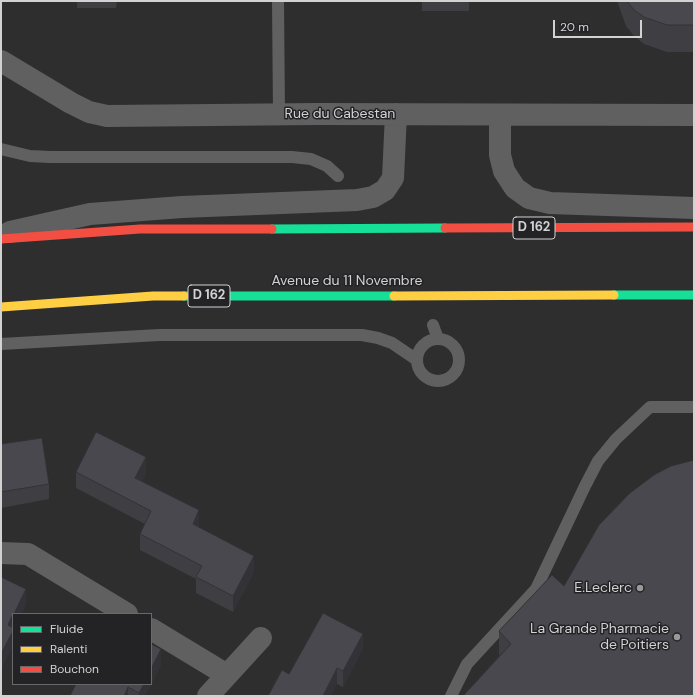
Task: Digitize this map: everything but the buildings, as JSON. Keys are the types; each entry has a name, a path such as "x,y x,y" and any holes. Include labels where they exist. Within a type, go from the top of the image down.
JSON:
{"main road":[{"name":"D 162","path":"1,239 140,229 694,227"},
{"name":"Avenue du 11 Novembre","path":"1,307 153,296 694,295"}],"street":[{"name":"Rue du Cabestan","path":"1,61 71,103 89,112 107,116 279,114 694,115"},
{"path":"1,234 90,214 182,206 357,200 373,197 385,190 393,178 396,114"},
{"path":"500,115 500,155 504,171 515,188 529,198 550,203 694,208"},
{"path":"1,553 28,554 125,613"},
{"path":"152,630 227,675"},
{"path":"208,696 261,638"}],"lane":[{"path":"278,1 279,114"},
{"path":"1,149 30,156 50,157 292,157 310,159 322,164 338,176"},
{"path":"433,325 438,339"},
{"path":"1,344 159,335 362,335 378,338 392,343 417,360"},
{"path":"438,339 451,343 459,355 459,366 454,375 444,381 432,381 421,373 417,360 421,348 426,343 438,339"},
{"path":"450,696 467,664 536,589 598,461 616,439 650,407 694,407"}],"traffic: fast":[{"path":"272,229 445,228"},
{"path":"614,295 694,295"},
{"path":"184,296 394,296"}],"traffic: slow":[{"path":"394,296 614,295"},
{"path":"1,307 153,296 184,296"}],"traffic: jam":[{"path":"445,228 694,227"},
{"path":"1,239 140,229 272,229"}],"place":[{"name":"E.Leclerc","path":"640,588"},
{"name":"La Grande Pharmacie de Poitiers","path":"677,637"}]}
